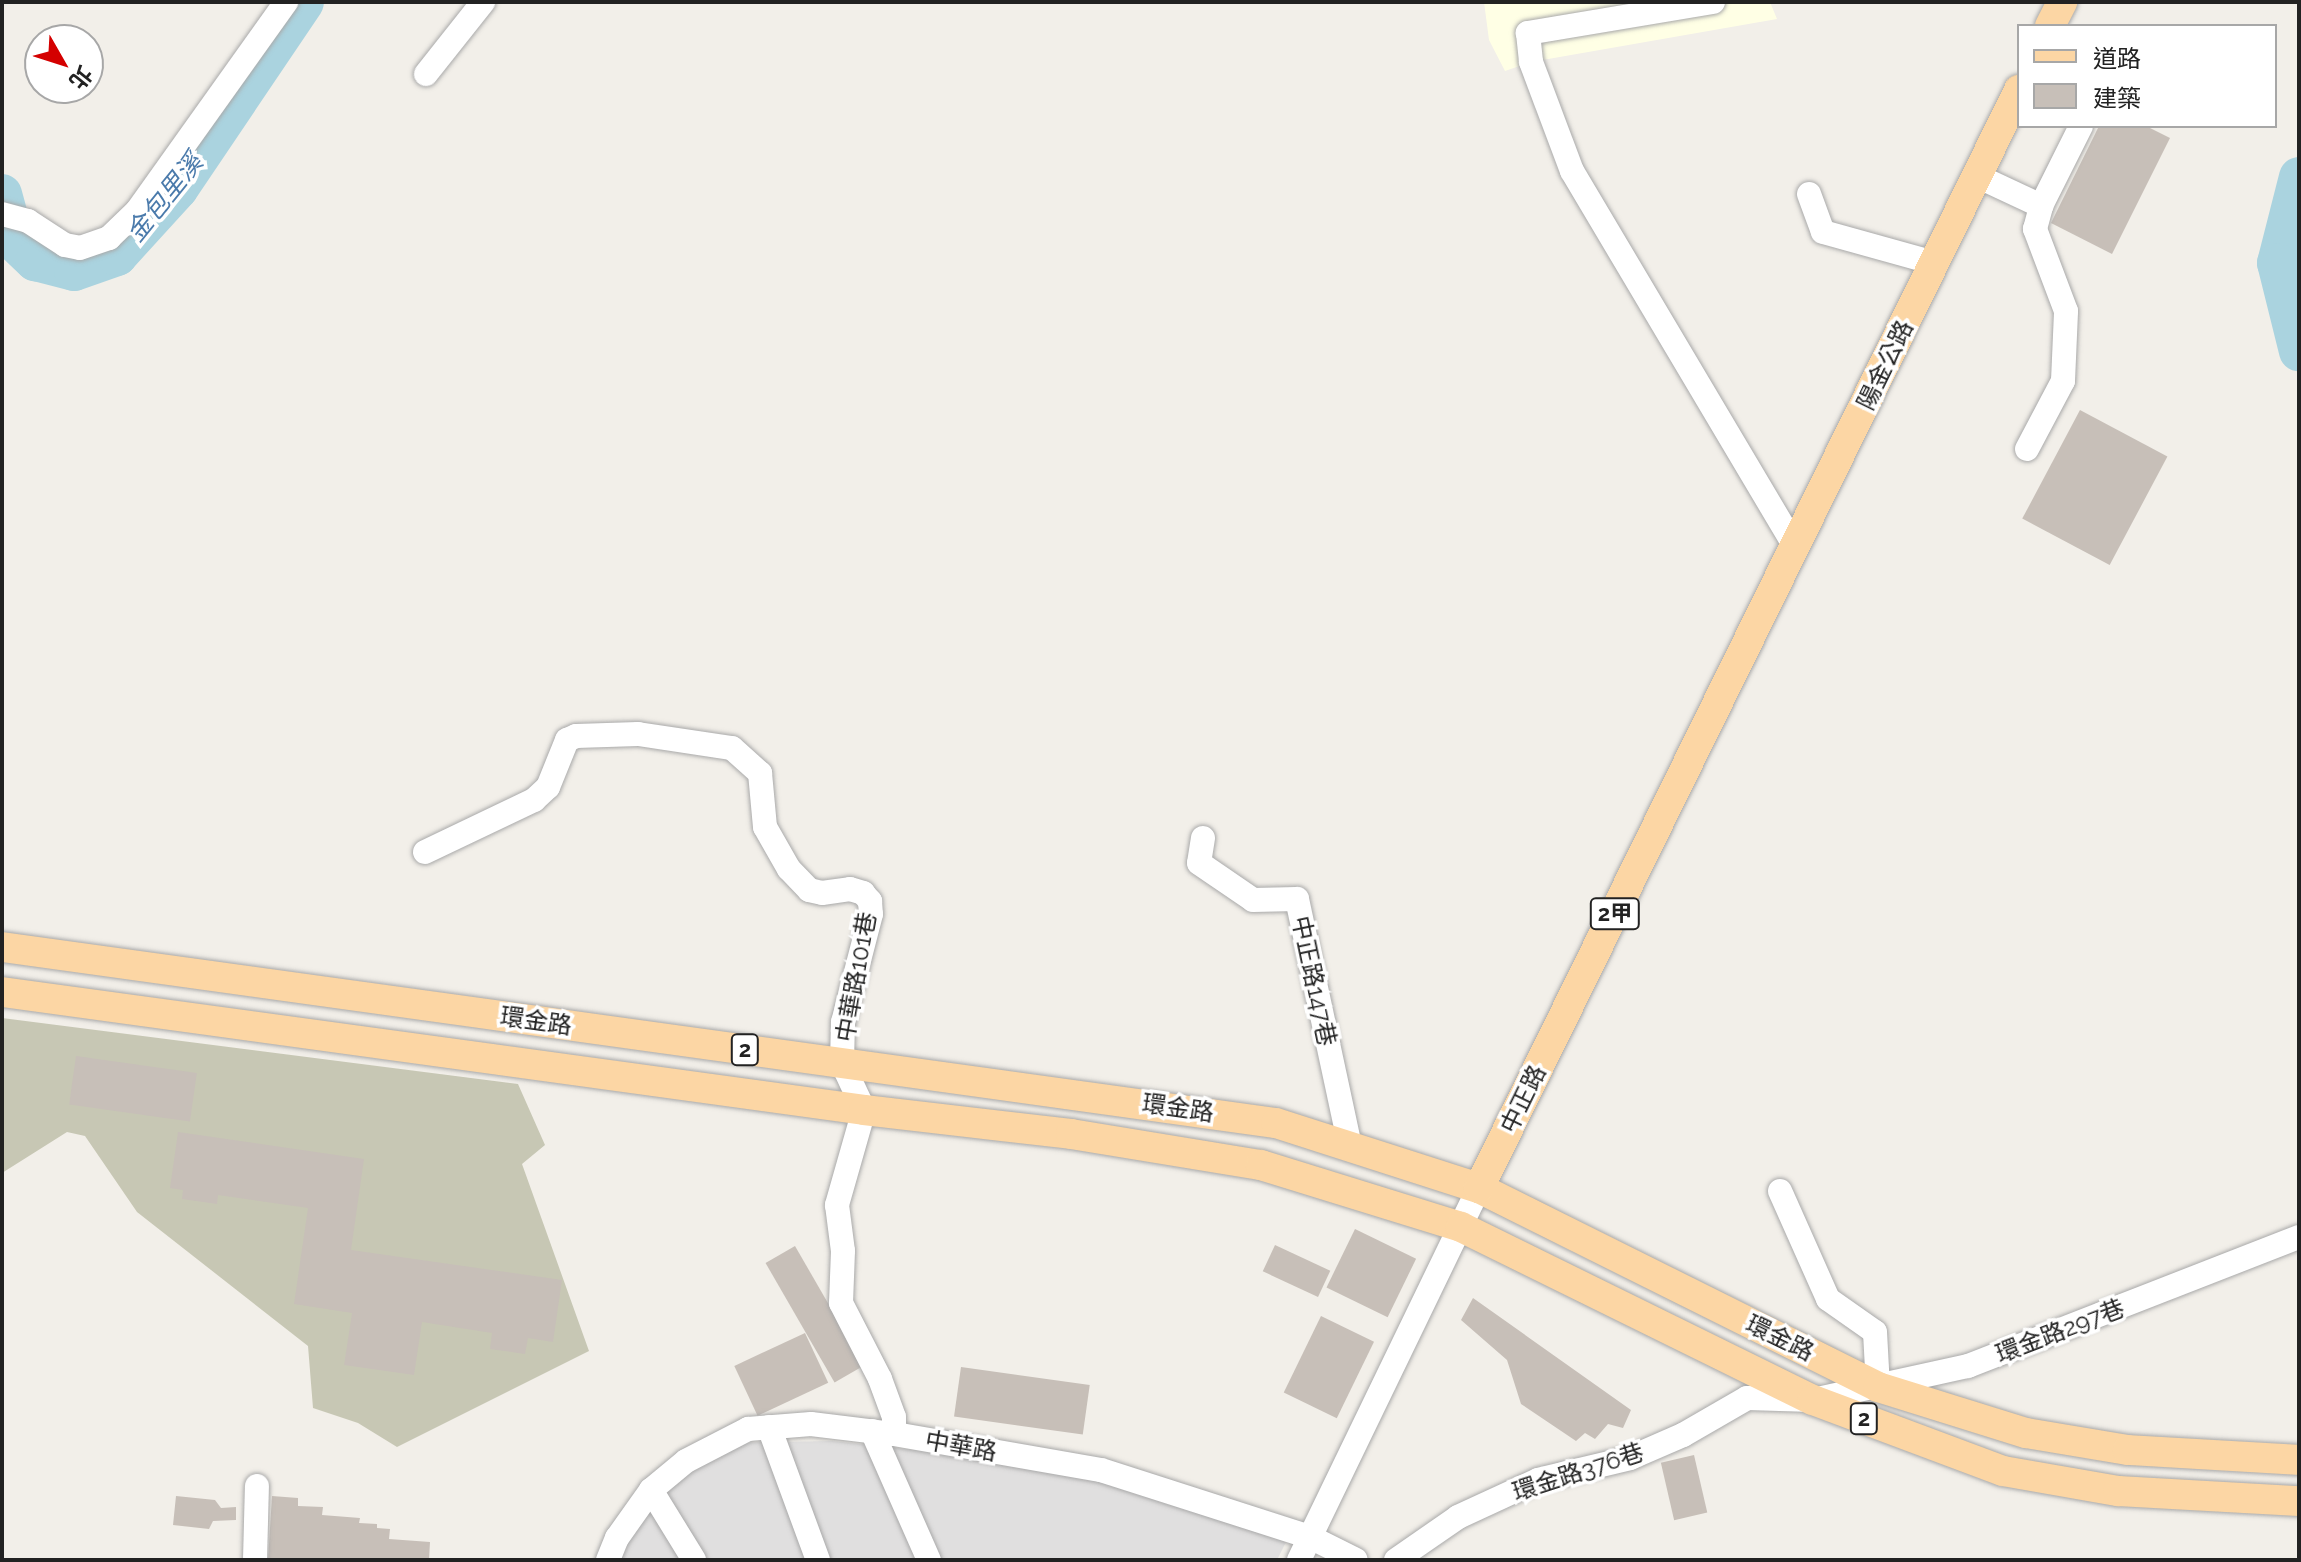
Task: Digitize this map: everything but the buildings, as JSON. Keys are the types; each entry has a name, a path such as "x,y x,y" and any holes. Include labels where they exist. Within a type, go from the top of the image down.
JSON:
{"main road":[{"name":"陽金公路","path":"1751,639 2017,94"},
{"name":"中正路","path":"1479,1188 1751,639"},
{"name":"環金路","path":"2,947 1276,1123 1479,1188 1878,1387 2026,1433 2128,1450 2299,1460"},
{"name":"環金路","path":"2,992 864,1110 1071,1134 1261,1165 1461,1227 1813,1400 2003,1471 2118,1491 2299,1501"}],"street":[{"path":"9,216 65,245 80,248 109,238 137,211 286,2"},
{"path":"426,74 483,2"},
{"path":"1713,2 1528,33 1531,62 1572,171 1796,548"},
{"path":"2027,449 2063,381 2066,311 2035,229 2041,206 2080,128"},
{"path":"1977,176 2041,206"},
{"path":"1809,194 1823,232 1935,263"},
{"name":"中華路101巷","path":"425,852 534,800 548,787 567,740 576,736 638,734 732,748 760,773 765,827 789,869 809,890 822,893 850,889 863,893 870,901 868,928 855,966 843,1022 842,1063 864,1110"},
{"name":"中正路147巷","path":"1203,838 1199,863 1253,900 1297,899 1350,1147"},
{"path":"864,1110 837,1205 843,1251 841,1303 880,1379 894,1417 883,1432 929,1560"},
{"name":"中正路","path":"1299,1560 1479,1188"},
{"path":"1780,1191 1828,1299 1875,1332 1878,1387"},
{"name":"環金路297巷","path":"1813,1400 1968,1366 2299,1237"},
{"name":"環金路376巷","path":"1396,1560 1458,1517 1524,1486 1630,1458 1683,1435 1747,1398 1813,1400"},
{"name":"中華路","path":"608,1560 617,1538 651,1490 686,1461 748,1429 811,1424 883,1432 1101,1470 1310,1537 1356,1560"},
{"path":"769,1427 818,1560"},
{"path":"255,1560 257,1486"},
{"path":"651,1490 694,1560"}],"shaded area":[{"path":"1484,2 1770,2 1777,19 1531,62 1505,71 1489,40"},
{"path":"2,1018 518,1084 545,1145 522,1164 589,1351 397,1447 358,1423 313,1408 308,1346 137,1212 85,1136 67,1132 2,1173"},
{"path":"832,1441 1070,1467 1286,1542 1277,1560 620,1560 641,1511 728,1443"}],"waterway":[{"name":"金包里溪","path":"2,194 15,242 35,261 74,271 117,256 178,189 304,2"},
{"path":"2299,177 2277,263 2299,351"}]}
